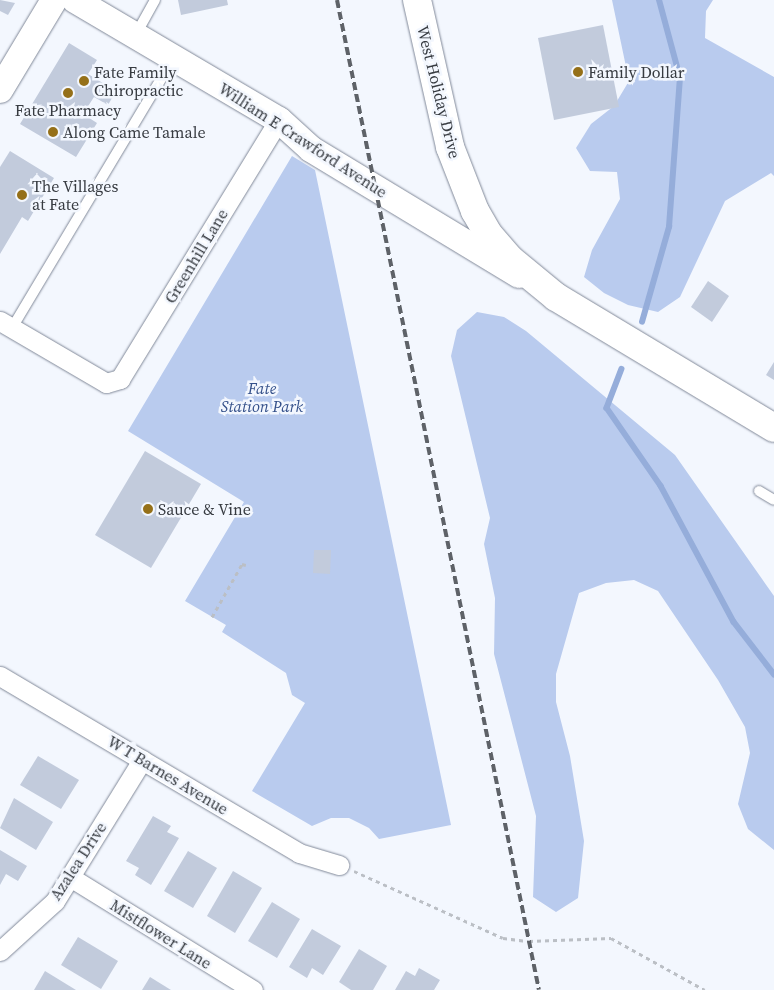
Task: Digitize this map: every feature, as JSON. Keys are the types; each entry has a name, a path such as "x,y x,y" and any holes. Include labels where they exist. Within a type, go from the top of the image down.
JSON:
{"main road":[{"path":"0,90 54,0"},
{"name":"William E Crawford Avenue","path":"75,0 279,120 311,149 556,298"},
{"name":"West Holiday Drive","path":"417,0 441,116 475,211 511,260 556,298 774,428"}],"street":[{"name":"Greenhill Lane","path":"6,325 106,383 115,382 125,373 279,120"},
{"name":"W T Barnes Avenue","path":"0,676 299,853 339,865"},
{"name":"Azalea Drive","path":"0,950 55,901 142,760"},
{"name":"Mistflower Lane","path":"70,877 251,990"}],"lane":[{"path":"135,36 155,0"},
{"path":"6,325 173,58"},
{"path":"759,491 774,500"}],"path":[{"path":"212,618 242,564 246,565"},
{"path":"339,865 503,938 528,941 610,938 705,990"}],"green space":[{"path":"612,0 713,0 706,11 705,38 774,77 774,176 771,173 725,201 680,297 658,312 628,305 604,293 584,277 592,250 620,199 617,172 590,171 576,148 591,124 614,106 629,81"},
{"name":"Fate Station Park","path":"292,156 315,170 451,825 379,839 369,828 349,818 331,818 312,826 252,791 305,703 292,695 286,673 222,632 226,625 185,601 244,502 128,431"},
{"path":"477,312 504,317 526,331 675,455 774,596 774,850 748,829 738,804 750,753 745,727 718,680 658,591 634,580 606,583 579,593 556,674 556,702 570,756 584,841 578,898 556,912 533,897 536,816 494,654 495,598 484,544 490,518 451,356 457,330"}],"building":[{"path":"0,0 15,3 8,15 0,11"},
{"path":"178,0 227,0 228,5 181,15"},
{"name":"Family Dollar","path":"603,25 619,107 554,120 538,38"},
{"path":"69,43 97,60 88,74 116,91 108,105 94,97 83,114 97,123 76,157 20,124"},
{"name":"The Villages at Fate","path":"10,151 54,178 28,221 22,217 0,254 0,167"},
{"path":"708,281 729,296 712,322 691,307"},
{"path":"774,362 774,380 766,375"},
{"name":"Sauce & Vine","path":"145,451 201,484 151,568 95,535"},
{"path":"314,550 331,550 330,574 313,573"},
{"path":"38,756 79,780 61,809 20,785"},
{"path":"14,798 53,822 36,850 0,828"},
{"path":"153,816 171,826 167,832 179,838 151,885 135,875 139,868 126,861"},
{"path":"0,850 27,866 18,881 6,874 0,885"},
{"path":"188,851 217,868 193,908 164,891"},
{"path":"233,871 262,888 235,933 207,916"},
{"path":"272,902 300,919 277,958 248,941"},
{"path":"312,929 341,946 323,975 312,968 307,978 289,967"},
{"path":"78,937 118,961 101,989 61,965"},
{"path":"359,949 387,966 373,990 351,990 339,982"},
{"path":"419,968 440,980 434,990 395,990 406,971 415,976"},
{"path":"45,971 76,990 34,990"},
{"path":"150,977 171,990 142,990"}],"waterway":[{"path":"642,322 669,227 680,78 659,0"},
{"path":"622,369 607,408 661,486 734,622 774,674"}],"railway":[{"path":"337,0 539,990"}],"place":[{"name":"Family Dollar","path":"578,72"},
{"name":"Fate Family Chiropractic","path":"84,81"},
{"name":"Fate Pharmacy","path":"68,93"},
{"name":"Along Came Tamale","path":"53,132"},
{"name":"The Villages at Fate","path":"22,195"},
{"name":"Sauce & Vine","path":"148,509"}]}
